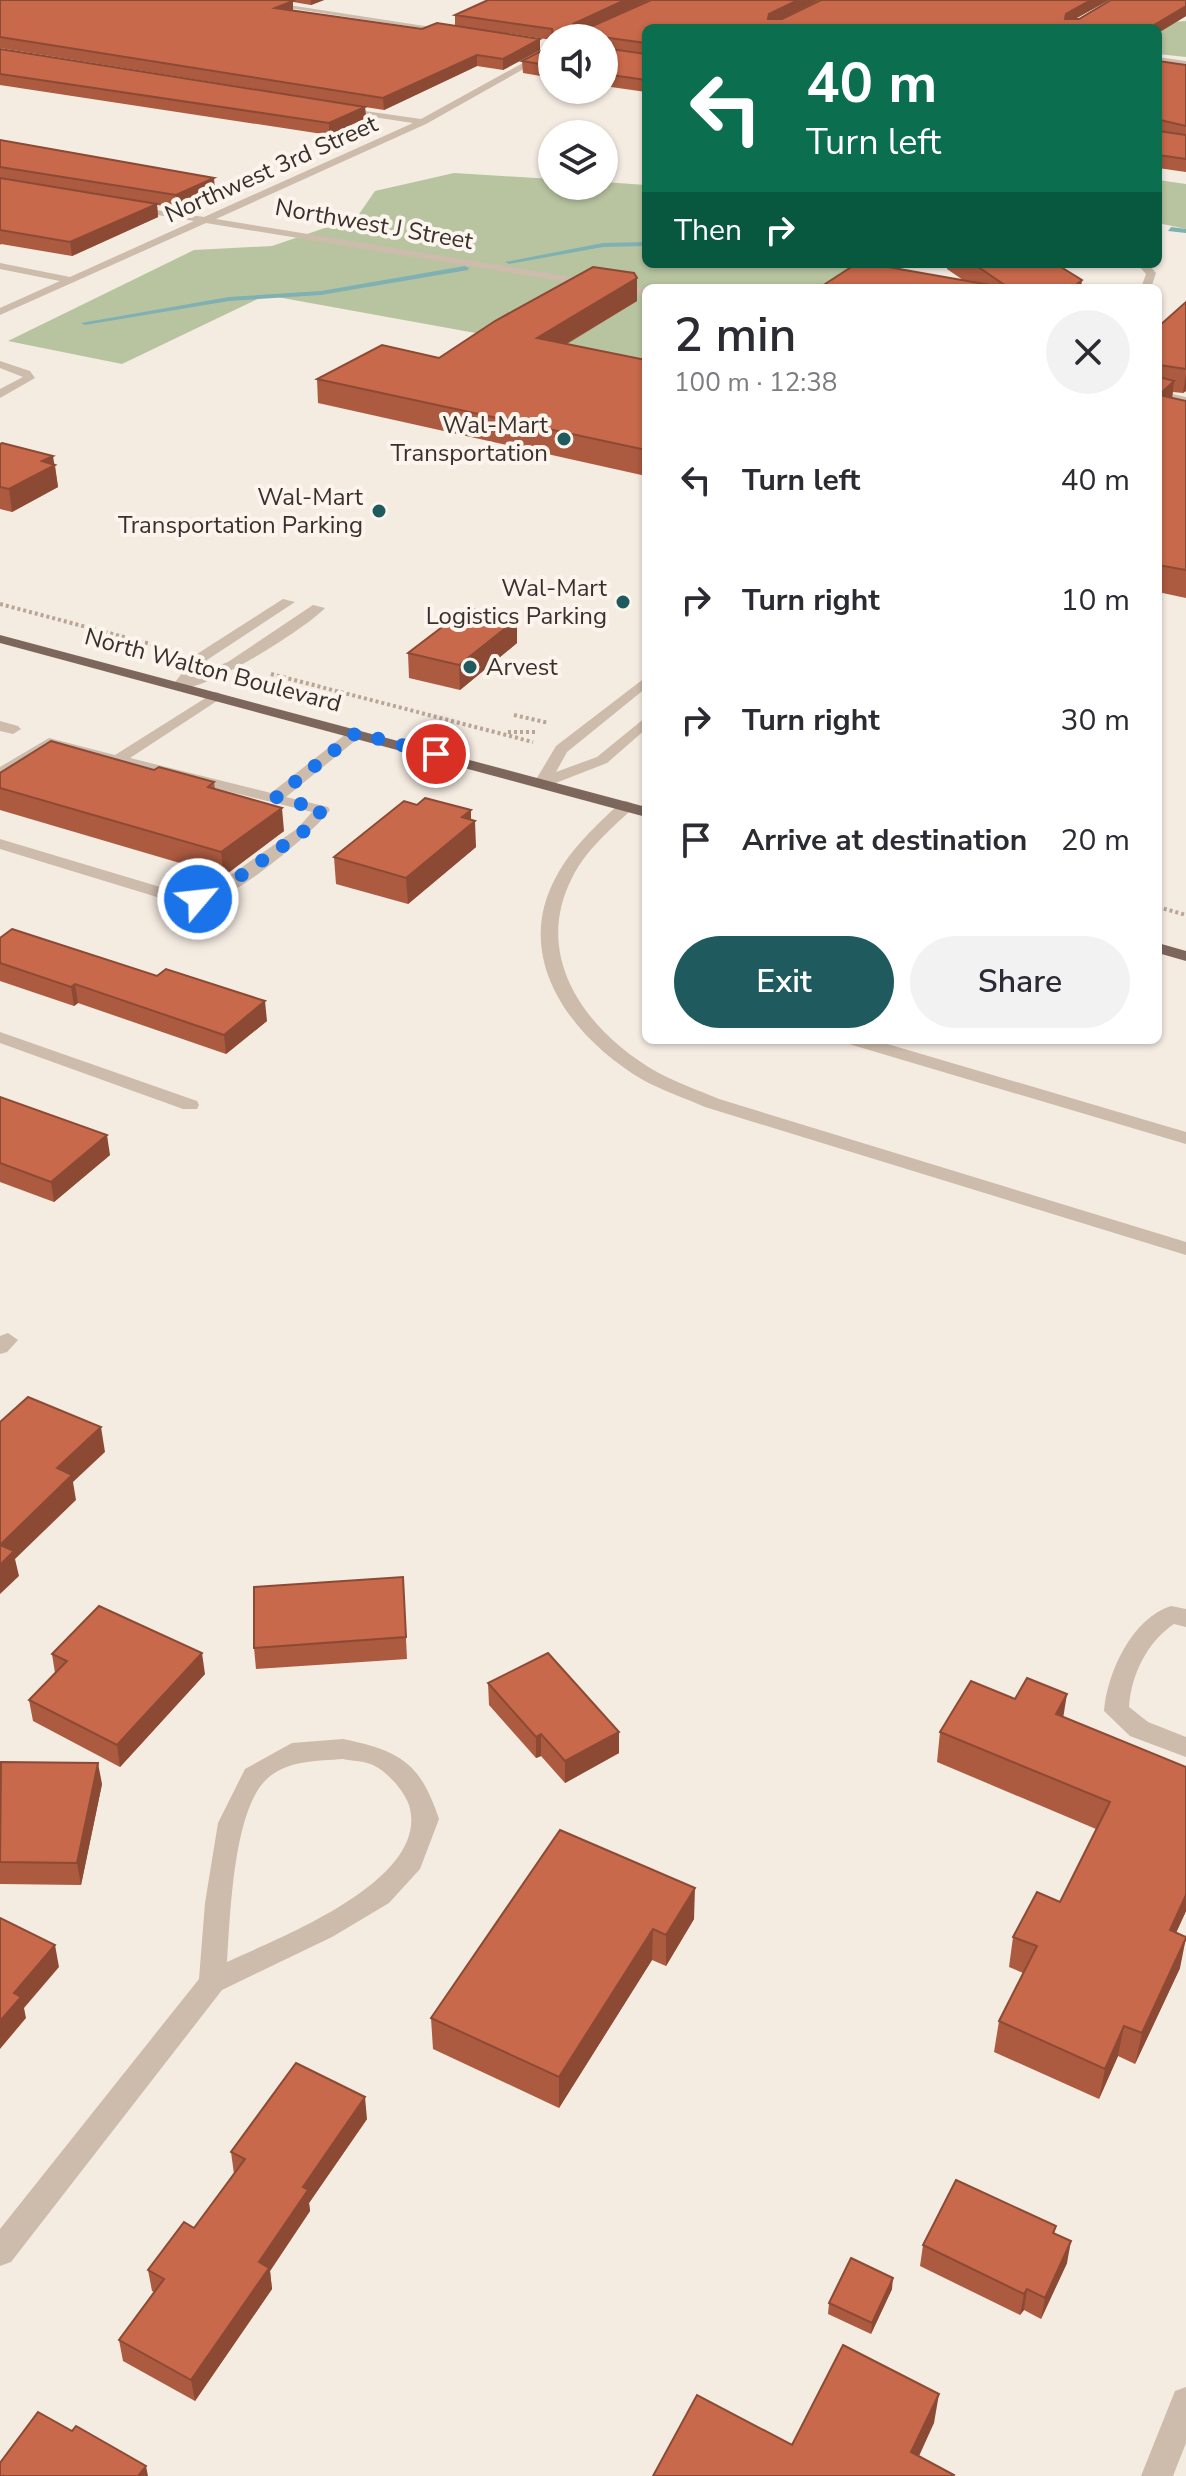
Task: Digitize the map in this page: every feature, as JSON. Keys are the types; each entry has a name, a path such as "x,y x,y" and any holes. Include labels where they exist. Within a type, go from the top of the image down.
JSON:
{"main road":[{"name":"North Walton Boulevard","path":"0,639 642,811"},
{"path":"1162,949 1186,956"}],"street":[{"path":"240,0 458,32"},
{"name":"Northwest 3rd Street","path":"0,312 423,122 538,56"},
{"path":"1162,61 1186,64"},
{"path":"323,106 423,122"},
{"name":"Northwest J Street","path":"118,205 642,291"},
{"path":"0,266 71,280"},
{"path":"0,364 26,373 29,378 0,394"},
{"path":"1162,396 1186,401"},
{"path":"179,686 202,657 288,602"},
{"path":"179,686 233,665 318,608"},
{"path":"542,783 561,749 642,684"},
{"path":"119,759 215,696"},
{"path":"542,783 602,760 642,725"},
{"path":"276,797 356,733"},
{"path":"0,774 49,743 322,810 304,831 215,894 198,899 176,897 0,844"},
{"path":"0,791 69,746"},
{"path":"626,806 584,848 561,881 549,918 546,946 551,970 568,1004 600,1041 649,1076 712,1103 1186,1249"},
{"path":"0,1037 190,1105"},
{"path":"869,1044 1186,1138"},
{"path":"1186,1618 1171,1615 1148,1630 1118,1685 1116,1711 1139,1729 1186,1747"},
{"path":"0,2252 212,1982 323,1929 380,1895 411,1862 426,1819 416,1788 381,1757 343,1749 292,1753 254,1776 231,1823 218,1903 212,1982"},
{"path":"1157,2476 1186,2402"}],"path":[{"path":"0,604 172,649"},
{"path":"257,671 514,737"},
{"path":"499,732 531,733 549,730 555,725 514,715"},
{"path":"1162,908 1186,915"}],"green space":[{"path":"1186,21 1186,57 1162,54 1162,24 1144,24"},
{"path":"454,173 538,178 538,200 618,200 618,183 642,185 642,268 895,268 868,284 642,284 642,363 266,295 122,364 8,341 194,250 272,246 357,217 375,191"},
{"path":"1162,181 1186,184 1186,229 1162,224"}],"building":[{"path":"0,0 287,0 293,1 275,8 422,29 437,23 538,40 503,59 477,55 383,98 0,37"},
{"path":"488,0 625,0 573,24 538,24 538,27 455,15"},
{"path":"651,0 798,0 769,14 768,19 782,19 821,0 1091,0 1066,14 1065,19 1079,19 1111,0 1186,0 1186,6 1156,24 642,24 642,42 618,39 618,24 597,24"},
{"path":"0,49 365,107 329,123 0,74"},
{"path":"618,50 642,53 642,79 618,76"},
{"path":"538,52 538,64 522,61"},
{"path":"1162,62 1186,65 1186,126 1162,120"},
{"path":"1162,132 1186,135 1186,159 1162,156"},
{"path":"0,140 214,178 176,195 0,167"},
{"path":"0,178 157,204 70,242 0,230"},
{"path":"593,267 634,273 637,278 537,338 642,359 642,449 317,379 382,345 439,358 495,321"},
{"path":"850,268 894,268 984,284 825,284"},
{"path":"980,268 1062,268 1082,280 1077,284 1003,284"},
{"path":"1186,302 1186,369 1162,365 1162,323"},
{"path":"1162,378 1174,381 1162,392"},
{"path":"1162,396 1186,401 1186,570 1162,566"},
{"path":"2,443 53,456 42,461 55,465 9,489 0,487"},
{"path":"473,609 517,619 459,665 408,653 450,621 456,622"},
{"path":"51,741 154,770 159,767 214,782 208,787 282,808 221,852 0,788 0,773"},
{"path":"425,798 471,810 462,817 475,821 406,878 334,857 404,801 417,805"},
{"path":"12,929 157,976 166,969 265,1001 224,1035 75,984 71,987 0,963 0,938"},
{"path":"0,1097 107,1135 51,1182 0,1163"},
{"path":"28,1397 101,1427 57,1468 72,1475 0,1545 0,1422"},
{"path":"0,1545 14,1551 0,1565"},
{"path":"403,1577 406,1637 254,1648 254,1587"},
{"path":"99,1606 202,1653 117,1745 29,1700 67,1661 52,1654"},
{"path":"548,1653 619,1732 565,1761 541,1734 536,1737 488,1683"},
{"path":"1027,1678 1067,1694 1056,1714 1186,1767 1186,1895 1170,1930 1186,1938 1142,2033 1124,2026 1105,2069 999,2021 1037,1946 1013,1937 1037,1892 1060,1902 1110,1802 940,1732 971,1681 1015,1699"},
{"path":"1,1762 98,1763 77,1863 0,1862"},
{"path":"560,1830 695,1888 666,1935 653,1929 559,2077 431,2018"},
{"path":"0,1918 55,1945 14,1993 21,1997 0,2021"},
{"path":"296,2063 365,2097 303,2187 308,2190 259,2262 269,2268 191,2380 119,2340 164,2279 148,2270 184,2222 194,2228 245,2159 231,2152"},
{"path":"956,2180 1056,2226 1053,2233 1071,2241 1045,2298 1027,2289 1024,2294 923,2245"},
{"path":"851,2258 893,2278 872,2323 829,2303"},
{"path":"843,2345 939,2394 911,2452 953,2476 653,2476 697,2395 792,2445"},
{"path":"38,2412 72,2431 76,2426 146,2466 138,2476 0,2476 0,2463"}],"waterway":[{"path":"1171,229 1186,231"},
{"path":"509,262 603,245 642,244"},
{"path":"85,323 229,299 321,293 465,268"}],"place":[{"name":"Wal-Mart Transportation","path":"564,439"},
{"name":"Wal-Mart Transportation Parking","path":"379,511"},
{"name":"Wal-Mart Logistics Parking","path":"623,602"},
{"name":"Arvest","path":"470,667"}],"route":[{"path":"198,899 215,894 304,831 322,810 276,797 356,733 436,754"}]}
